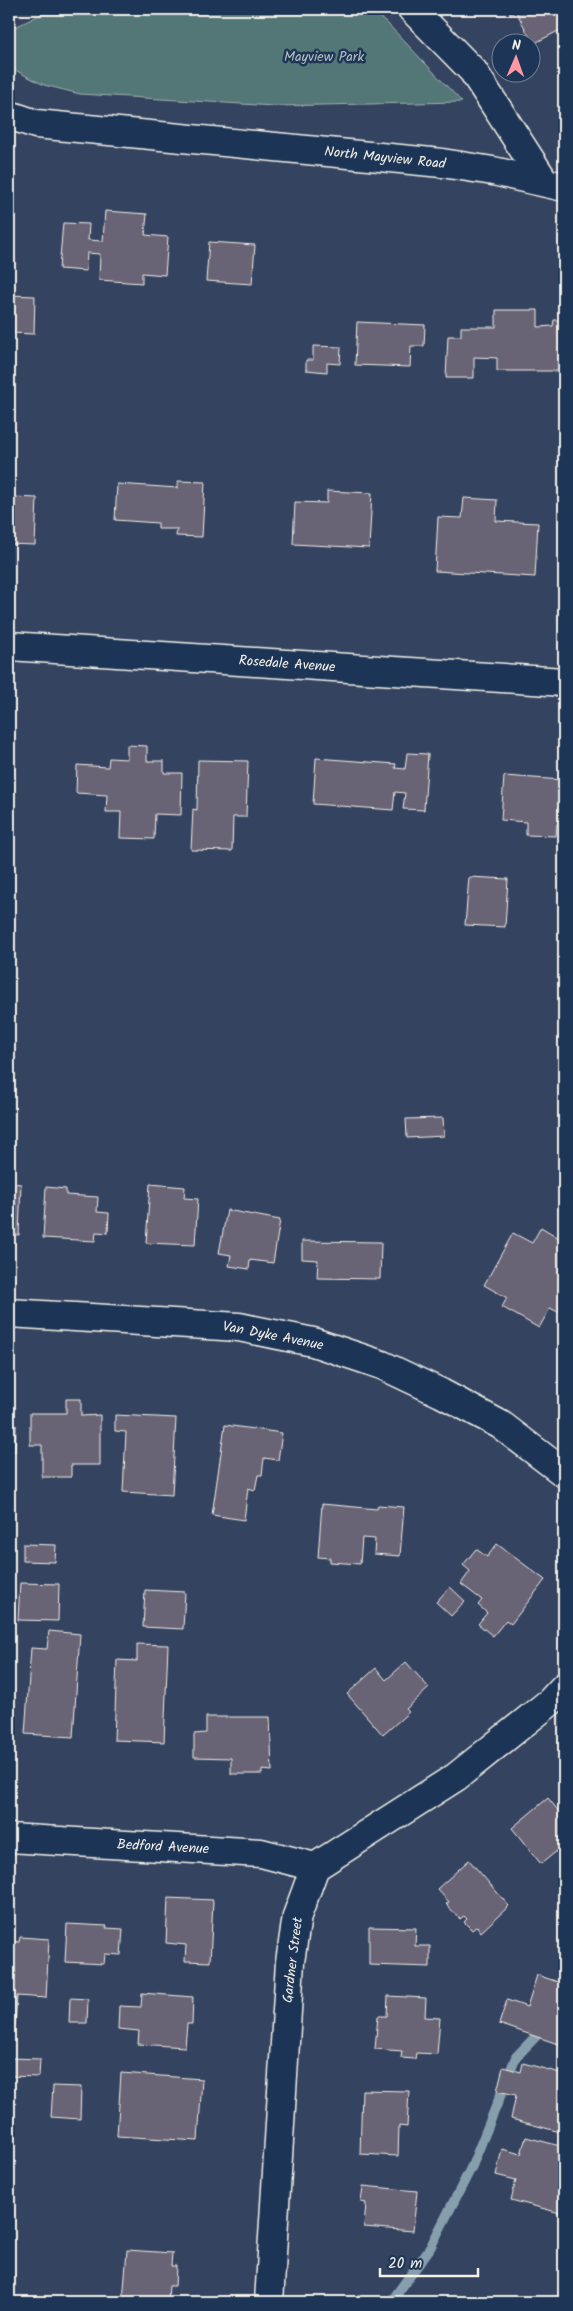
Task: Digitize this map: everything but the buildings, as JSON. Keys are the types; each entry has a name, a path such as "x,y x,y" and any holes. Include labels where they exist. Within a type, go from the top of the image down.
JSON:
{"street":[{"name":"North Mayview Road","path":"412,9 473,72 554,184"},
{"name":"North Mayview Road","path":"9,116 36,124 442,163 554,184"},
{"name":"Rosedale Avenue","path":"9,646 564,682"},
{"name":"Van Dyke Avenue","path":"9,1313 239,1327 313,1342 382,1365 441,1393 501,1425 564,1473"},
{"path":"315,1867 456,1777 550,1702 564,1687"},
{"name":"Bedford Avenue","path":"9,1838 261,1853 315,1867"},
{"name":"Gardner Street","path":"269,2302 290,1962 297,1916 315,1867"}],"green space":[{"name":"Mayview Park","path":"52,9 370,9 386,22 462,102 274,106 80,94 44,85 9,67 9,30"}],"waterway":[{"path":"391,2302 430,2248 472,2166 516,2057 564,2007"}]}
